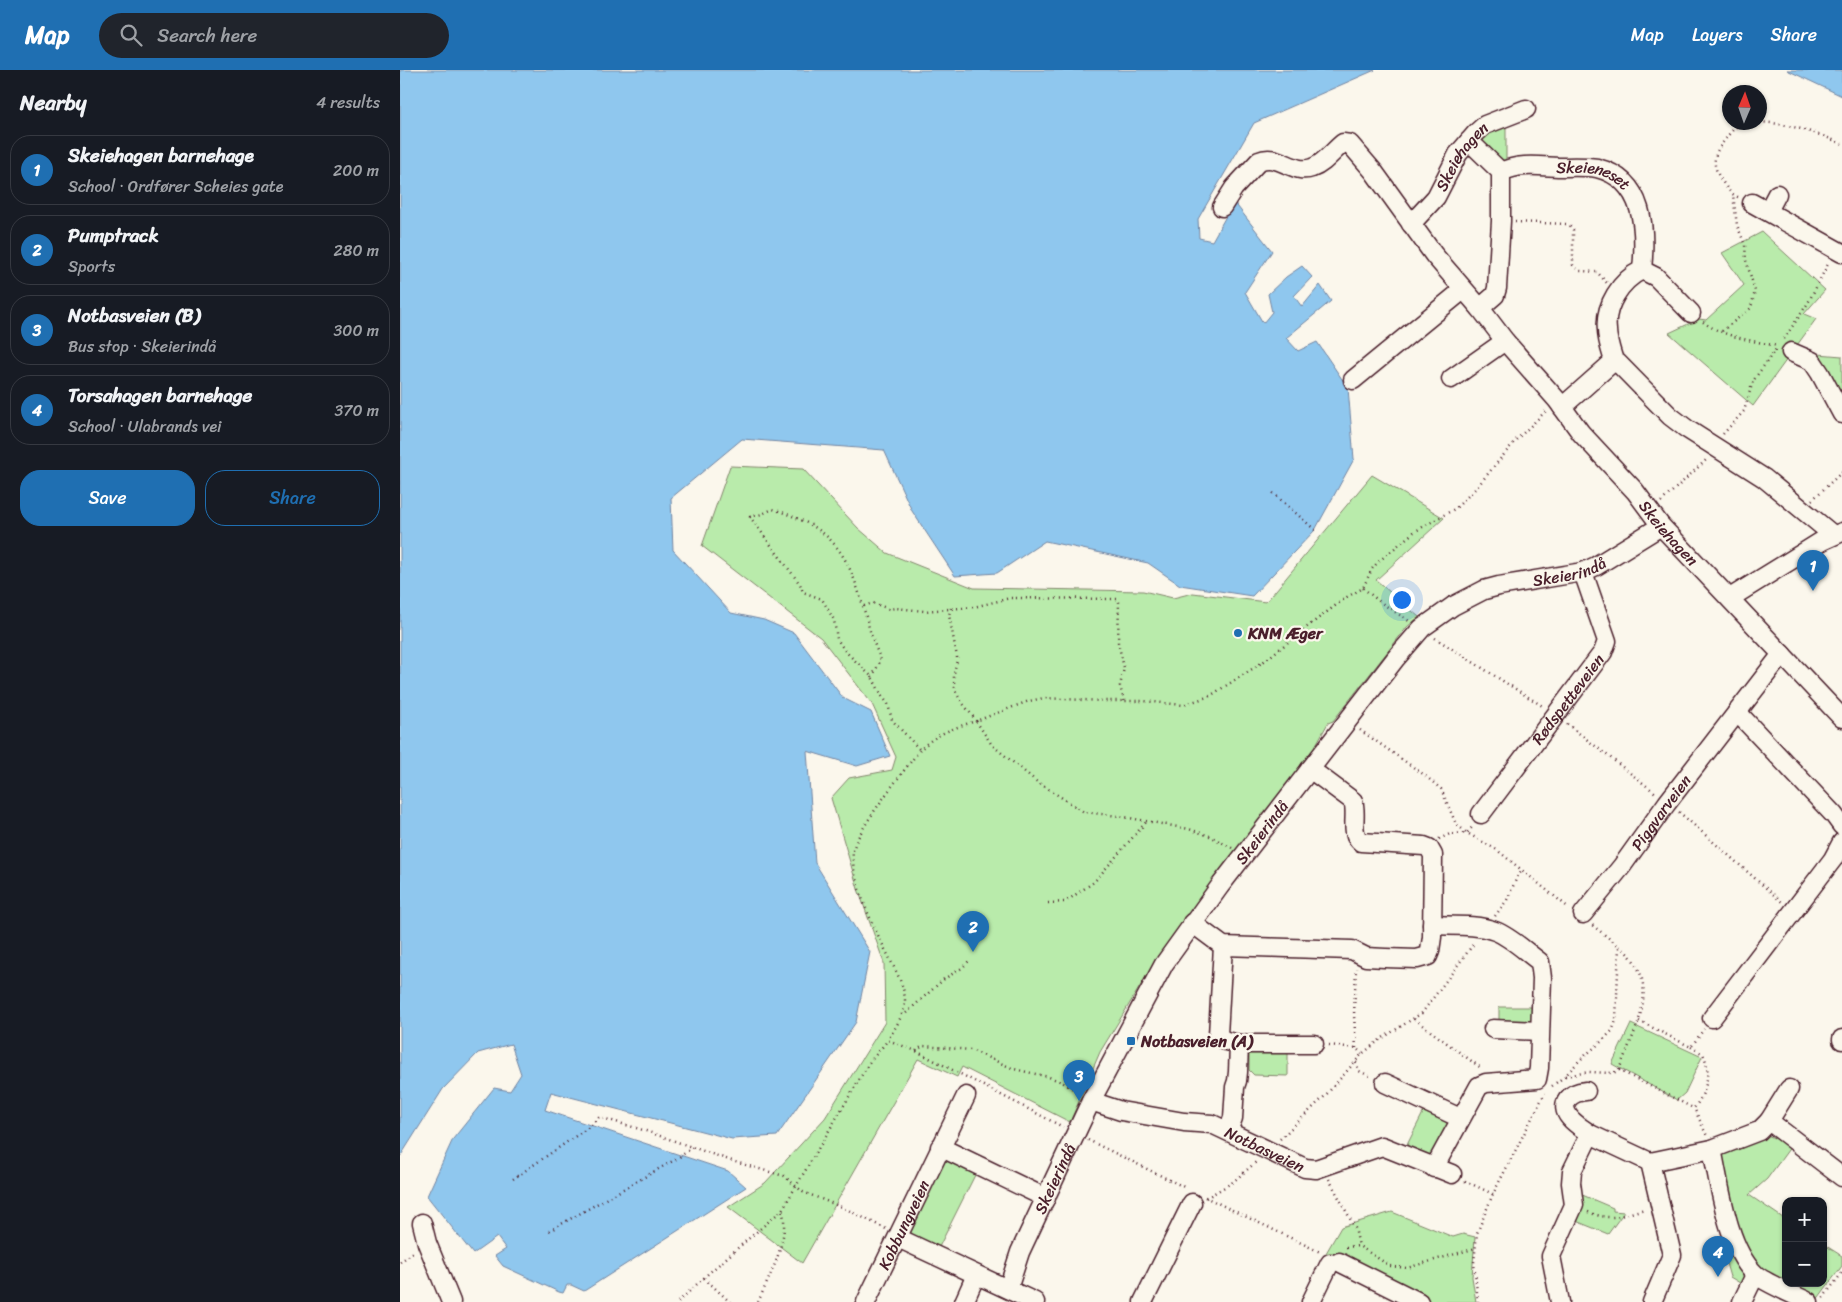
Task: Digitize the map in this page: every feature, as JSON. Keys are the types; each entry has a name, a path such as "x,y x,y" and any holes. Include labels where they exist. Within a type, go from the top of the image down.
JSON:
{"street":[{"name":"Skeiehagen","path":"1411,224 1436,197 1458,154 1469,141 1485,125 1526,108"},
{"path":"1469,141 1501,172 1501,222 1496,293 1480,308"},
{"name":"Skeiehagen","path":"1222,207 1234,188 1264,159 1277,160 1303,170 1310,169 1322,162 1343,143 1346,143 1363,160 1420,237 1463,290 1560,404 1581,433 1631,486 1651,510 1661,526 1842,718"},
{"name":"Skeieneset","path":"1501,172 1521,166 1595,168 1619,178 1636,198 1642,218 1644,243 1642,270"},
{"path":"1768,211 1777,194"},
{"path":"1752,203 1839,251"},
{"path":"1691,313 1656,277 1642,270 1629,279 1616,292 1609,310 1606,331 1614,361 1670,416 1717,449 1764,478 1804,510 1838,533 1730,598"},
{"path":"1353,380 1463,290"},
{"path":"1451,379 1505,341"},
{"path":"1785,349 1812,361 1842,414"},
{"path":"1560,404 1614,361"},
{"name":"Skeierindå","path":"1008,1289 1020,1252 1076,1134 1164,964 1192,923 1372,687 1422,628 1453,606 1484,590 1583,572 1661,526"},
{"name":"Rødspetteveien","path":"1481,814 1555,714 1604,652 1608,641 1583,572"},
{"name":"Piggvarveien","path":"1583,914 1622,866 1667,803 1782,654"},
{"path":"1737,712 1842,826"},
{"path":"1192,923 1223,946 1352,950 1366,957 1417,959 1423,958 1430,951 1433,855 1429,848 1419,845 1361,842 1355,834 1355,806 1353,801 1310,769"},
{"path":"1712,1018 1833,859 1842,842"},
{"path":"1432,925 1485,928 1503,935 1540,962 1542,978 1537,1079 1486,1083 1478,1088 1434,1168"},
{"path":"1223,946 1218,1035 1222,1039 1239,1044 1314,1044"},
{"path":"1493,1029 1539,1031"},
{"path":"1228,1131 1232,1118 1237,1081 1239,1044"},
{"path":"1385,1083 1460,1118"},
{"path":"1586,1091 1576,1092 1568,1098 1566,1109 1569,1117 1590,1134 1650,1162 1712,1149 1759,1131 1769,1121 1789,1089"},
{"name":"Kobbungveien","path":"866,1302 966,1096"},
{"name":"Notbasveien","path":"1092,1101 1121,1111 1184,1122 1212,1124 1305,1168 1316,1169 1382,1146 1452,1174"},
{"path":"1769,1121 1842,1177"},
{"path":"1560,1302 1551,1256 1574,1205 1571,1183 1572,1171 1590,1134"},
{"path":"940,1147 1046,1198"},
{"path":"1712,1149 1729,1245 1756,1275 1809,1302"},
{"path":"1650,1162 1672,1255 1652,1302"},
{"path":"1143,1302 1199,1200"},
{"path":"422,1223 427,1243 451,1302"},
{"path":"898,1238 1035,1302"},
{"path":"1311,1302 1335,1262 1419,1302"},
{"path":"964,1302 976,1275"},
{"path":"1742,1302 1756,1275"}],"path":[{"path":"1722,331 1744,316 1751,308 1755,291 1746,260 1745,245 1737,225 1733,195 1715,169 1715,156 1720,145 1738,126 1752,123 1766,123 1804,129 1842,144"},
{"path":"1733,195 1752,203"},
{"path":"1501,222 1566,224 1570,226 1573,230 1572,265 1580,270 1597,272 1616,292"},
{"path":"1651,510 1717,449 1728,426 1740,417 1744,411 1753,381 1769,356 1785,349 1808,303 1839,251"},
{"path":"1712,328 1785,349"},
{"path":"678,1302 782,1210 865,1071 888,1040 902,1014 905,1002 902,984 862,898 853,852 864,826 927,742 976,720 1029,701 1044,698 1143,701 1183,706 1210,696 1264,662 1347,597 1363,588 1378,562 1414,532 1456,508 1477,487 1516,440 1560,404"},
{"path":"1804,510 1842,472"},
{"path":"1273,493 1315,530"},
{"path":"872,677 881,660 870,634 864,606 850,565 833,542 816,528 773,508 762,514 750,517 804,592 822,599 834,620 838,639 845,651 872,677 888,704 892,720 920,750"},
{"path":"1363,588 1394,612 1555,714 1698,826 1792,911"},
{"path":"864,606 873,603 889,610 896,608 924,611 974,607 1010,598 1118,599 1118,642 1124,668 1120,686 1124,701"},
{"path":"951,608 948,615 957,657 954,673 956,694 992,745 1036,781 1084,812 1189,829 1210,836 1245,855"},
{"path":"1429,848 1436,840 1442,837 1450,834 1467,833 1481,814"},
{"path":"1048,903 1065,902 1094,882 1147,821"},
{"path":"1199,1200 1232,1182 1325,1096 1362,1054 1381,1039 1422,1013 1507,900 1522,870"},
{"path":"1565,1076 1589,1072 1613,1073 1619,1070 1643,1009 1643,981 1636,963 1610,938"},
{"path":"1478,1302 1474,1263 1477,1233 1493,1194 1541,1097 1601,1042 1615,1026 1619,946"},
{"path":"902,1014 904,1015 944,979 962,968 972,959"},
{"path":"1356,1048 1354,1015 1357,963"},
{"path":"1690,1047 1712,1018"},
{"path":"1414,1019 1481,1068 1486,1083"},
{"path":"1638,1022 1703,1054 1708,1075 1701,1099 1694,1108"},
{"path":"888,1040 916,1051 1076,1134"},
{"path":"1314,1044 1356,1048 1362,1054"},
{"path":"916,1051 924,1046 971,1050 1014,1069 1056,1080 1074,1090"},
{"path":"1356,1062 1359,1071 1385,1083"},
{"path":"1619,1070 1694,1108 1701,1120 1712,1149"},
{"path":"513,1179 589,1127 599,1117 784,1176 803,1192 844,1208 894,1233 898,1238"},
{"path":"549,1231 694,1147"},
{"path":"1323,1167 1355,1228 1359,1246"},
{"path":"1452,1174 1493,1194"},
{"path":"1574,1205 1601,1217 1608,1218 1659,1206"},
{"path":"758,1302 782,1241 784,1218 782,1210"},
{"path":"1335,1262 1336,1254 1344,1248 1359,1246 1390,1266 1407,1268 1476,1248"},
{"path":"1821,1302 1842,1273"},
{"path":"703,1278 730,1302"}],"green space":[{"path":"1506,122 1506,160 1504,164 1481,143 1480,137"},
{"path":"1762,232 1825,290 1804,314 1816,319 1753,406 1669,333 1699,319 1706,320 1744,285 1722,253"},
{"path":"1818,354 1842,356 1842,404 1829,383"},
{"path":"730,466 803,469 858,528 887,553 974,588 1143,591 1173,598 1193,593 1266,602 1372,475 1444,518 1376,580 1419,617 1407,627 1333,721 1328,723 1307,761 1234,852 1155,962 1100,1052 1070,1122 962,1067 957,1077 918,1059 802,1263 728,1207 765,1183 825,1118 885,1022 884,963 858,889 831,798 849,778 892,770 896,757 872,704 821,638 702,546"},
{"path":"1499,1007 1535,1007 1532,1026 1499,1026"},
{"path":"1631,1024 1702,1057 1685,1093 1677,1100 1612,1064"},
{"path":"1288,1046 1288,1076 1254,1075 1249,1070 1249,1047"},
{"path":"1426,1107 1449,1122 1433,1158 1405,1149"},
{"path":"1761,1132 1791,1146 1767,1179 1749,1195 1782,1217 1782,1282 1758,1268 1739,1241 1720,1155"},
{"path":"941,1148 979,1167 939,1247 906,1231"},
{"path":"1580,1194 1613,1208 1613,1211 1624,1212 1608,1234 1576,1221"},
{"path":"1392,1212 1453,1237 1463,1234 1475,1237 1472,1277 1476,1302 1428,1302 1326,1253 1341,1227"},
{"path":"1827,1247 1842,1256 1842,1266 1827,1286"},
{"path":"1730,1252 1748,1271 1745,1286 1730,1277 1723,1253"},
{"path":"1791,1287 1826,1287 1816,1301"}],"water":[{"path":"400,70 1375,70 1254,123 1198,219 1199,238 1212,241 1234,202 1272,251 1245,292 1263,323 1272,312 1268,294 1286,277 1302,266 1312,277 1294,296 1302,307 1320,285 1331,301 1286,338 1298,351 1317,342 1348,388 1354,459 1315,530 1252,596 1180,585 1148,563 1045,541 997,573 955,576 912,511 884,450 742,439 671,498 673,550 731,613 764,620 794,633 843,698 871,712 890,756 857,766 807,751 815,863 870,952 856,1022 777,1136 732,1139 551,1092 545,1110 728,1171 746,1187 584,1291 567,1285 563,1293 559,1292 503,1266 495,1256 506,1249 497,1237 473,1254 427,1196 453,1139 494,1088 510,1091 521,1074 511,1044 478,1053 443,1089 400,1157"},
{"path":"1787,70 1842,70 1842,96"}],"place":[{"name":"Skeiehagen barnehage","path":"1813,591"},
{"name":"KNM Æger","path":"1238,633"},
{"name":"Pumptrack","path":"973,952"},
{"name":"Notbasveien (A)","path":"1131,1041"},
{"name":"Notbasveien (B)","path":"1079,1101"},
{"name":"Torsahagen barnehage","path":"1718,1277"}]}
